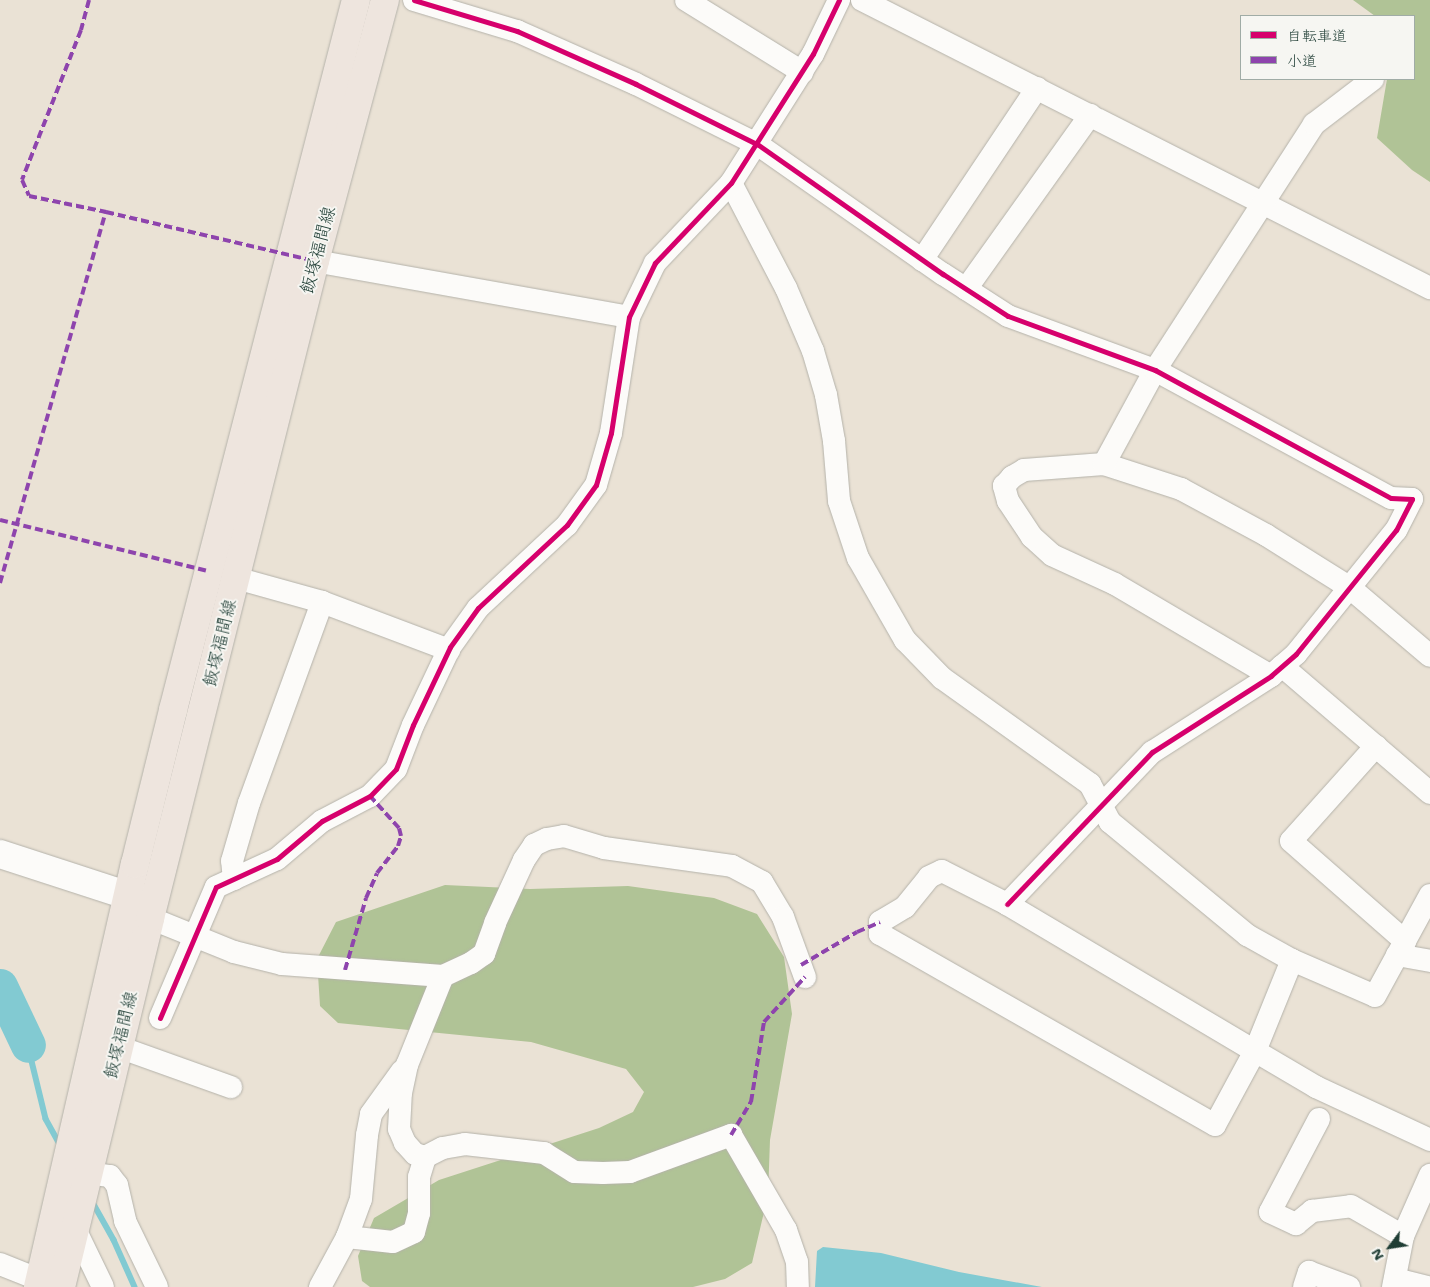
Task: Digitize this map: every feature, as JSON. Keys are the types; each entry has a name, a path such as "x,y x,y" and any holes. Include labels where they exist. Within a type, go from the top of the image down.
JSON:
{"main road":[{"name":"飯塚福間線","path":"49,1285 128,895 173,710 356,0"},
{"name":"飯塚福間線","path":"49,1285 75,1229 118,1047 315,261 385,0"}],"street":[{"path":"414,0 517,31 636,84 757,144 922,260 1008,316 1155,370 1391,498 1421,499"},
{"path":"686,0 802,72"},
{"path":"160,1018 193,936 216,887 277,859 322,821 370,796 396,769 413,725 449,650 478,608 568,525 596,485 611,433 630,317 655,262 731,184 802,72 839,0"},
{"path":"862,0 1430,288"},
{"path":"1104,464 1155,370 1314,124 1373,80"},
{"path":"922,260 1037,88"},
{"path":"966,289 1090,115"},
{"path":"731,184 786,288 813,351 826,396 834,441 839,501 858,558 880,600 905,640 942,678 1090,784 1102,803 1110,822 1247,935 1292,960 1375,996 1430,894"},
{"path":"315,261 630,317"},
{"path":"1430,656 1349,587 1266,535 1181,489 1104,464 1024,470 1012,477 1004,486 1008,501 1032,537 1052,555 1114,584 1277,671 1376,746 1430,793"},
{"path":"1007,904 1152,752 1277,671 1296,654 1421,499"},
{"path":"236,578 322,602 449,650"},
{"path":"234,879 232,861 249,803 322,602"},
{"path":"1376,746 1291,841 1401,948 1430,961"},
{"path":"0,854 128,895 193,936 234,952 282,964 444,976 471,963 484,954 494,923 524,860 534,845 547,838 564,836 604,848 732,866 762,882 783,917 805,977"},
{"path":"1292,960 1254,1051 1215,1125 880,934 880,922 905,907 929,877 942,871 1007,904 1254,1051 1316,1086 1430,1140"},
{"path":"444,976 407,1065 401,1092 399,1129 405,1143 415,1154 425,1157 443,1148 465,1144 544,1153 575,1172 630,1172 731,1135 786,1230 797,1262 798,1287"},
{"path":"118,1047 231,1087"},
{"path":"320,1287 348,1237 361,1200 367,1135 371,1114 407,1065"},
{"path":"1319,1118 1270,1212 1296,1224 1312,1211 1351,1206 1403,1236"},
{"path":"348,1237 393,1242 414,1232 419,1213 419,1177 425,1157"},
{"path":"88,1173 110,1176 117,1185 125,1221 157,1287"},
{"path":"1427,1287 1394,1283 1403,1236 1430,1175"},
{"path":"75,1229 103,1287"},
{"path":"0,1264 49,1285"},
{"path":"1304,1287 1309,1272 1349,1287"}],"green space":[{"path":"1353,0 1430,0 1430,182 1412,170 1377,138 1387,80 1415,80 1415,15 1374,15"},
{"path":"445,885 530,889 628,886 714,898 757,914 784,957 792,1014 770,1140 768,1195 752,1263 725,1279 693,1287 370,1287 362,1281 358,1256 374,1218 439,1180 599,1128 633,1112 644,1092 626,1069 531,1042 338,1023 320,1006 317,959 336,922"}],"water":[{"path":"823,1247 881,1253 959,1272 1042,1287 815,1287 817,1251"}],"waterway":[{"path":"0,986 28,1045"},
{"path":"28,1045 46,1119 61,1146"},
{"path":"91,1199 114,1240 135,1287"}],"marked path":[{"path":"89,0 81,30 22,180 29,196 315,261"},
{"path":"0,583 106,212"},
{"path":"0,520 208,571"},
{"path":"345,970 366,898 377,873 398,846 401,836 399,828 370,796"},
{"path":"801,965 857,932 880,922"},
{"path":"731,1135 751,1102 764,1022 805,977"}],"cycle path":[{"path":"414,0 517,31 636,84 757,144 943,274 1008,316 1155,370 1391,498 1412,499 1396,530 1296,654 1271,676 1152,752 1007,904"},
{"path":"160,1018 216,887 277,859 322,821 370,796 396,769 413,725 450,647 478,608 567,525 596,485 611,433 629,317 655,263 731,183 813,54 839,0"}]}
